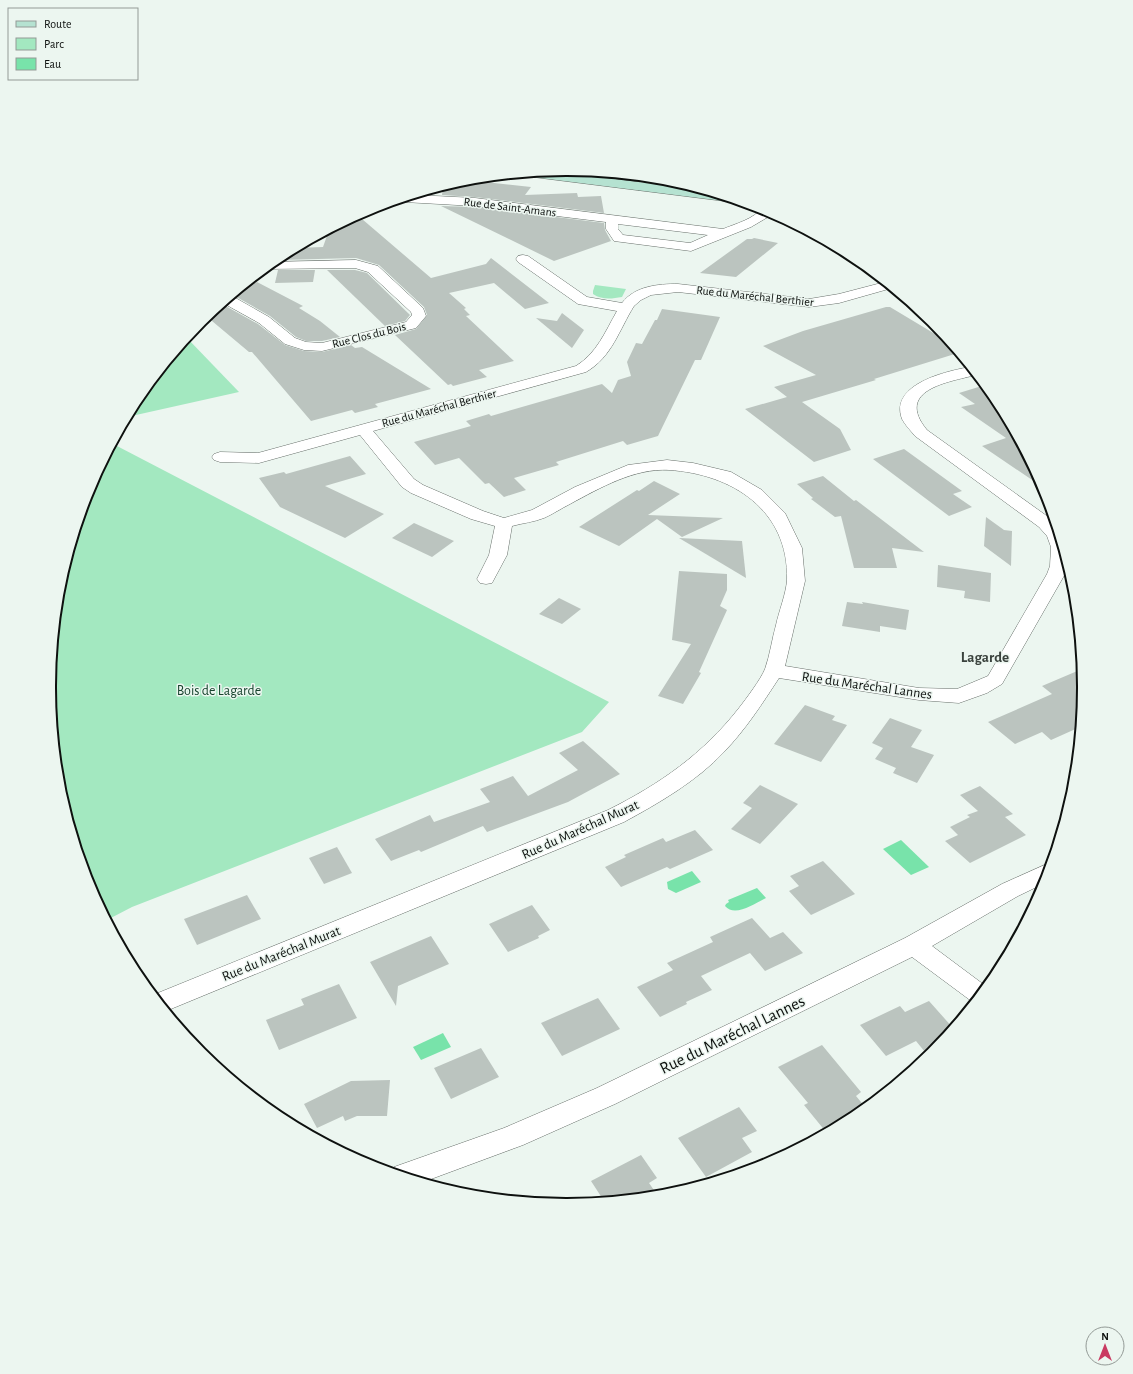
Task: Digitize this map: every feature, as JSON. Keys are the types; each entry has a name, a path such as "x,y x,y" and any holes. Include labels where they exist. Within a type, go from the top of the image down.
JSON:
{"main road":[{"path":"584,177 630,181"}],"street":[{"name":"Rue de Saint-Amans","path":"419,199 475,202 723,233"},
{"name":"Rue de Saint-Amans","path":"615,220 612,223 612,229 619,238 691,246 756,219 761,215"},
{"path":"523,259 583,301 626,308"},
{"name":"Rue Clos du Bois","path":"232,301 264,320 296,344 311,347 332,346 411,325 419,316 418,310 373,269 365,266 347,264 279,266"},
{"name":"Rue du Maréchal Berthier","path":"220,457 259,458 581,369 592,363 600,355 626,308 635,297 645,292 662,288 678,288 809,303 827,302 883,287"},
{"name":"Rue du Maréchal Lannes","path":"968,372 937,380 914,393 909,404 910,418 921,433 1045,523 1053,532"},
{"path":"363,429 408,483 417,489 477,515 504,523 498,555 486,579"},
{"name":"Rue du Maréchal Murat","path":"164,1001 616,816 649,799 701,762 712,752 747,712 774,671 796,580 793,548 779,517 756,494 725,476 693,468 667,465 628,470 581,491 538,514 504,523"},
{"name":"Rue du Maréchal Lannes","path":"774,671 919,694 959,696 980,688 994,680 1002,669 1056,574 1061,560"},
{"name":"Rue du Maréchal Lannes","path":"412,1173 513,1137 606,1096 914,945 1010,890 1041,875"},
{"path":"914,945 977,991"}],"green space":[{"path":"595,285 626,289 622,297 610,299 593,294"},
{"path":"191,342 239,392 134,415 161,376"},
{"name":"Bois de Lagarde","path":"117,446 609,702 582,732 132,907 111,918 95,882 73,819 60,754 57,720 57,654 60,620 66,587 73,555 83,523 95,492"}],"water":[{"path":"901,840 929,867 911,875 883,849"},
{"path":"692,871 701,882 676,893 668,889 667,882"},
{"path":"757,888 766,898 751,906 734,911 725,906 729,902 728,900"},
{"path":"443,1033 451,1047 421,1060 413,1047"}],"building":[{"path":"490,183 531,187 525,195 577,193 578,197 601,196 604,213 475,197 442,195 442,192"},
{"path":"441,206 475,207 604,223 605,230 611,241 554,261"},
{"path":"362,219 431,278 486,264 491,258 549,303 525,309 494,283 449,293 466,308 464,309 470,315 466,316 514,361 479,370 487,377 453,386 451,384 448,385 395,335 416,329 427,315 424,307 379,265 356,258 288,260 307,248 323,247 327,237"},
{"path":"754,238 778,243 736,277 700,273 747,239"},
{"path":"278,270 315,270 313,282 275,283"},
{"path":"327,270 355,270 367,273 410,315 405,321 385,326"},
{"path":"257,282 303,306 299,308 320,321 340,337 322,341 306,341 296,337 270,316 237,297"},
{"path":"226,306 258,324 285,345 304,351 322,352 351,345 355,348 362,347 431,389 375,404 378,407 355,413 352,410 311,421 252,352 249,352 212,321"},
{"path":"890,307 934,334 954,354 802,402 840,429 851,450 814,462 745,409 787,397 774,387 816,375 763,346 803,331"},
{"path":"662,309 720,317 701,360 695,360 658,436 627,445 623,441 556,462 559,465 514,478 526,490 504,497 489,483 485,484 459,458 435,465 414,442 471,426 466,421 489,414 491,416 602,384 612,393 618,380 631,376 627,362 636,343 642,344"},
{"path":"562,313 584,330 572,348 536,318 557,321"},
{"path":"980,387 1009,432 1033,480 982,446 1006,438 961,407 975,404 959,393"},
{"path":"904,449 962,491 953,494 972,507 949,516 873,459"},
{"path":"350,456 366,474 325,486 384,514 345,538 280,507 259,478 284,472 286,474"},
{"path":"823,476 854,501 856,500 924,552 892,548 897,568 854,568 841,516 835,517 811,499 813,498 797,484"},
{"path":"654,481 680,494 648,515 723,518 682,537 657,519 619,546 579,527 637,490 639,491"},
{"path":"986,517 1004,530 1012,531 1011,566 984,546"},
{"path":"414,523 454,541 432,557 392,538"},
{"path":"679,538 742,541 746,578"},
{"path":"938,565 991,573 990,602 964,598 965,591 937,587"},
{"path":"679,571 727,574 727,590 720,606 727,610 699,672 701,673 683,704 658,696 691,644 672,640"},
{"path":"559,598 581,609 562,624 539,614"},
{"path":"847,602 863,604 862,602 909,610 906,630 880,626 880,632 842,626"},
{"path":"1077,671 1075,729 1051,740 1042,732 1015,744 988,722 1052,694 1042,686"},
{"path":"805,705 835,716 832,720 847,725 821,762 774,744"},
{"path":"890,718 922,730 911,747 934,755 917,783 893,773 896,768 875,759 883,748 872,743"},
{"path":"583,741 620,774 568,802 487,832 483,826 421,852 419,850 391,861 375,839 430,815 434,822 490,802 480,789 513,776 528,796 578,770 559,753"},
{"path":"760,785 798,804 760,844 731,829 752,808 743,803"},
{"path":"980,786 1013,814 1005,817 1026,835 970,863 945,841 958,835 950,827 970,817 967,815 978,811 960,795"},
{"path":"695,830 713,850 670,869 667,867 621,887 605,867 626,857 624,855 663,838 666,842"},
{"path":"337,847 352,873 324,884 309,858"},
{"path":"823,861 855,894 811,915 789,891 799,886 790,876"},
{"path":"247,895 261,919 197,945 184,919"},
{"path":"532,905 550,930 538,936 539,938 508,952 489,924"},
{"path":"752,918 770,938 783,932 803,953 765,971 750,953 701,976 712,990 686,1002 687,1004 660,1017 637,987 673,970 667,963 713,942 710,937"},
{"path":"431,936 449,964 398,986 396,1006 370,962"},
{"path":"339,984 357,1018 279,1050 266,1020 304,1005 301,999"},
{"path":"598,998 620,1029 562,1056 541,1023"},
{"path":"929,1001 950,1024 924,1051 916,1041 886,1056 860,1025 900,1006 905,1012"},
{"path":"822,1045 861,1092 856,1096 862,1103 823,1128 804,1105 808,1103 778,1067"},
{"path":"481,1048 499,1077 451,1099 434,1068"},
{"path":"390,1080 387,1116 357,1116 345,1121 343,1116 317,1128 304,1104 351,1081"},
{"path":"739,1107 757,1131 742,1138 752,1152 706,1177 678,1138"},
{"path":"641,1155 657,1178 649,1183 654,1190 601,1196 591,1181"}],"district":[{"name":"Lagarde","path":"985,657"}]}
